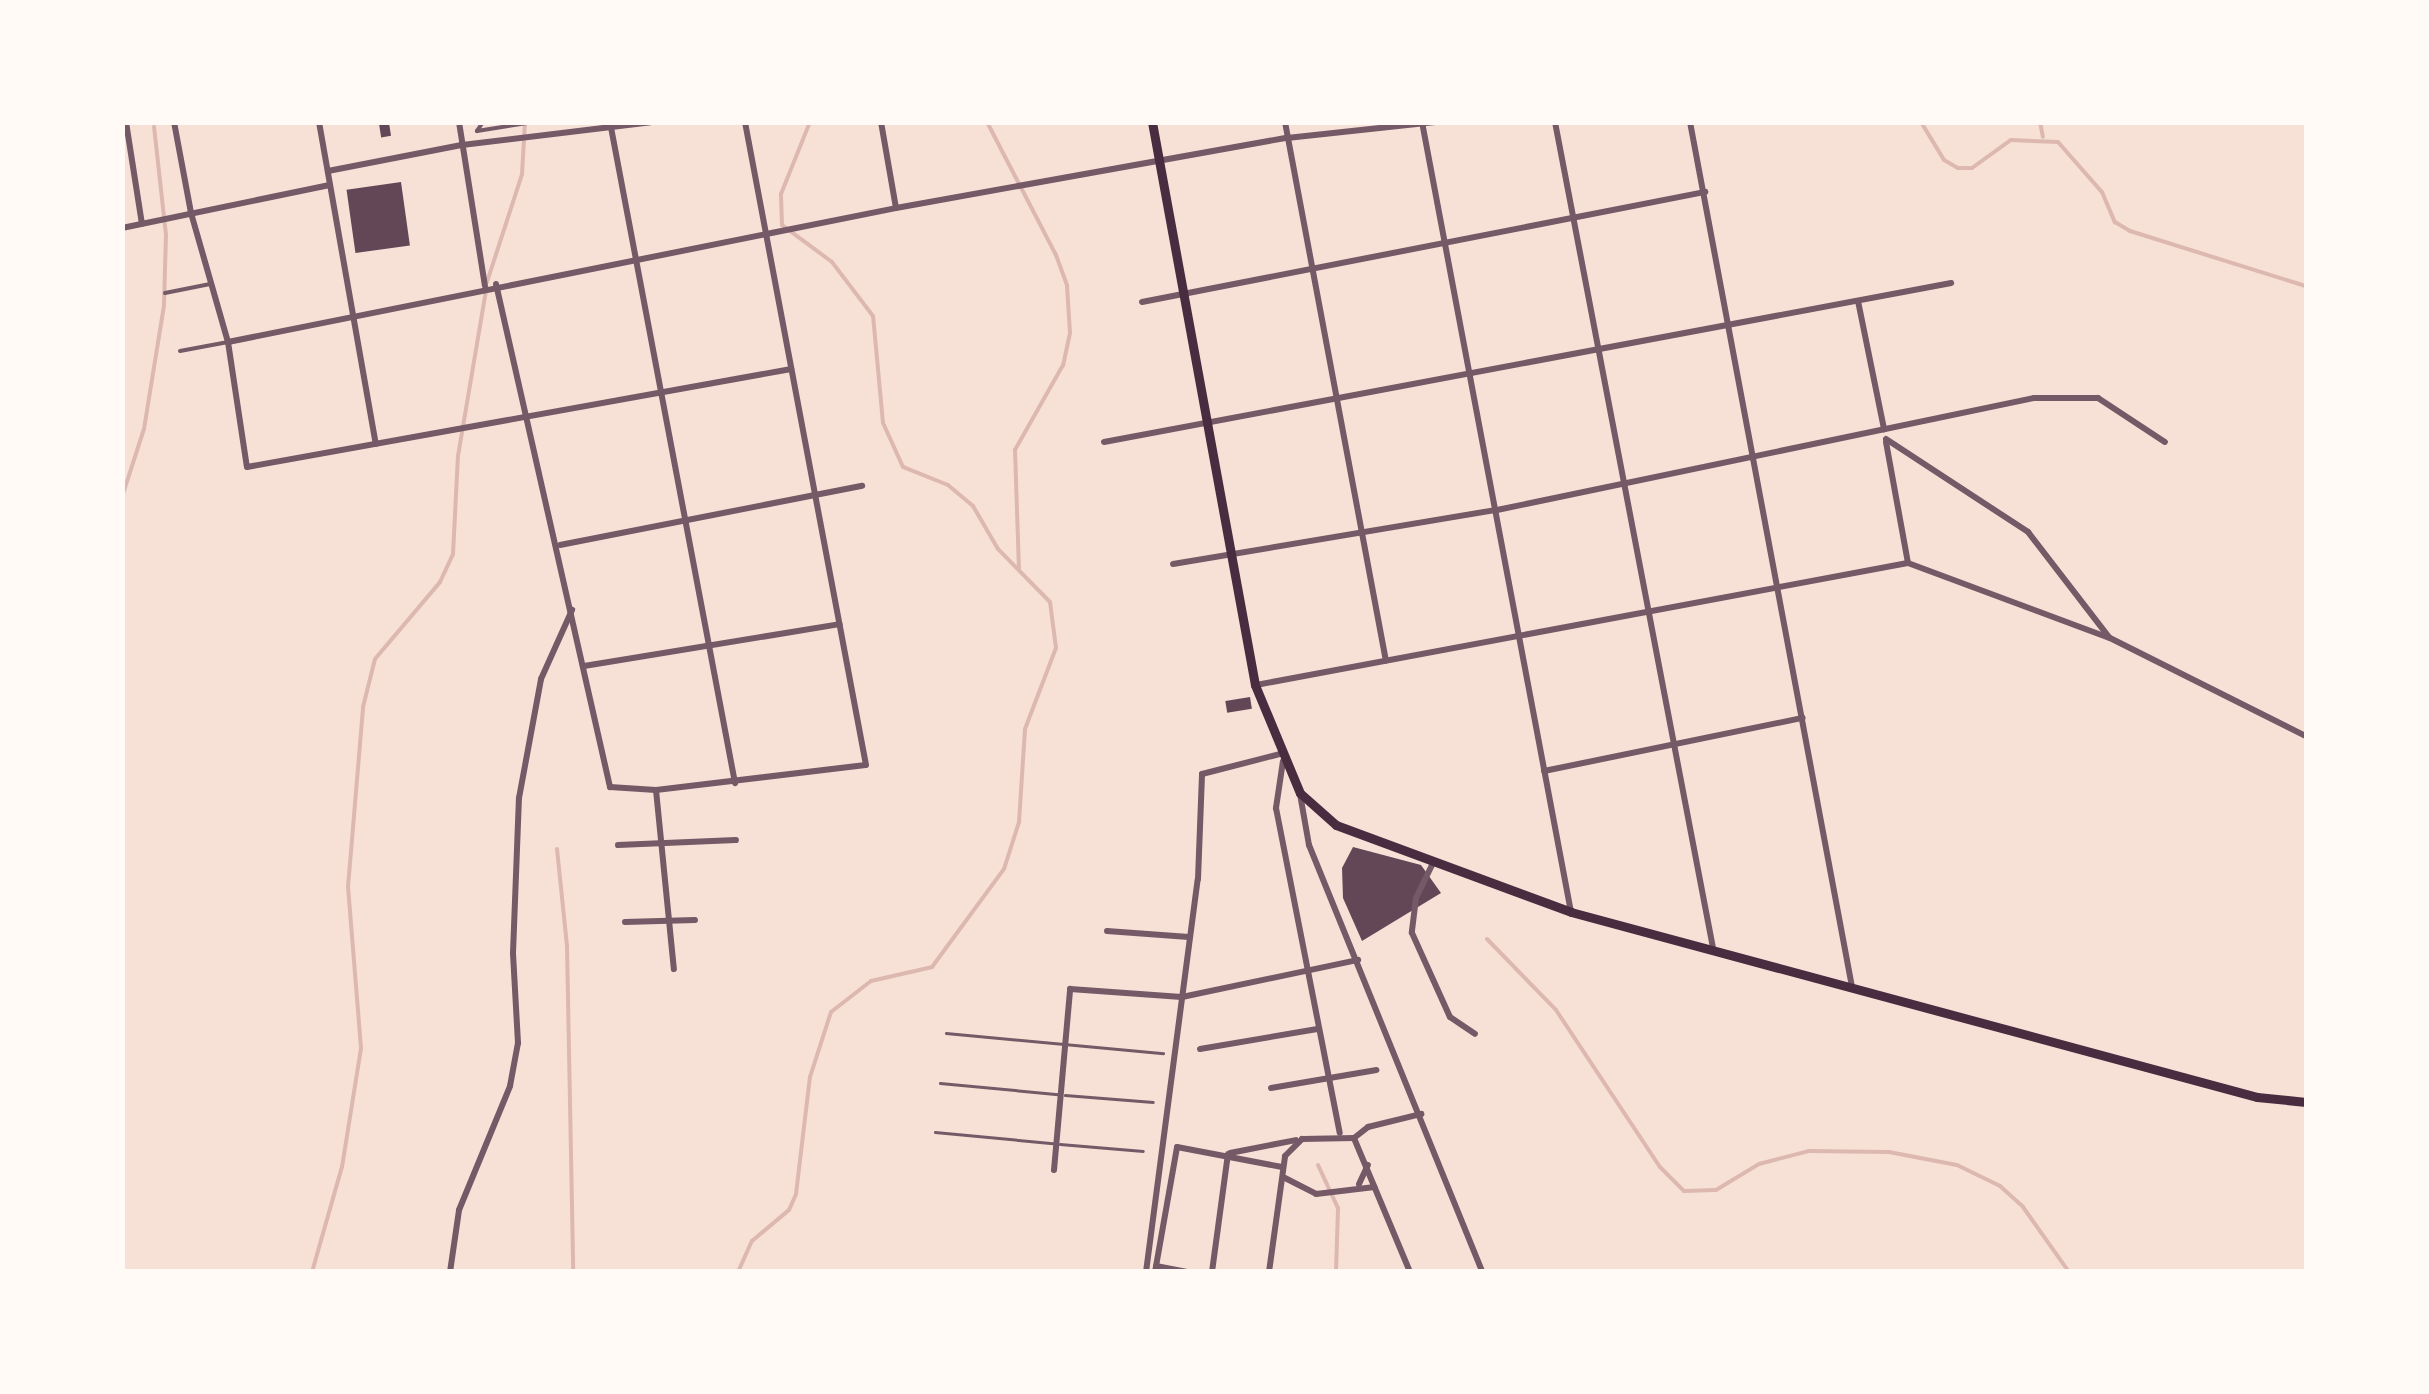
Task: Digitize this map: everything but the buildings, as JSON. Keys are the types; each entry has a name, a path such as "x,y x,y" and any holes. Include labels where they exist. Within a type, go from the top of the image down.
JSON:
{"main road":[{"path":"1152,122 1255,685 1300,793 1336,826 1571,912 2257,1097 2306,1102"}],"street":[{"path":"126,122 127,154 142,224"},
{"path":"174,122 190,214 228,342 247,466 531,416 660,388 791,369"},
{"path":"319,122 376,444"},
{"path":"459,122 485,286"},
{"path":"482,122 477,131 532,122"},
{"path":"597,122 598,132"},
{"path":"328,171 462,146 598,132 650,122"},
{"path":"496,284 531,416 610,787 656,790 866,765 746,122"},
{"path":"881,122 896,208"},
{"path":"1285,122 1386,661"},
{"path":"180,351 485,286 896,208 1160,164 1288,138 1434,122"},
{"path":"1556,122 1646,612 1714,948"},
{"path":"1690,122 1731,324 1852,986"},
{"path":"1422,124 1571,912"},
{"path":"611,127 735,783"},
{"path":"122,228 330,185"},
{"path":"1142,302 1446,247 1576,216 1706,192"},
{"path":"166,293 211,284"},
{"path":"1104,442 1473,378 1600,349 1951,284"},
{"path":"1858,301 1908,564"},
{"path":"1173,564 1364,529 1497,510 1623,481 2068,394 2111,404 2165,442"},
{"path":"1886,439 2028,532 2110,638"},
{"path":"560,545 862,486"},
{"path":"1255,685 1520,640 1646,612 1908,564 2110,638 2306,736"},
{"path":"450,1272 459,1210 478,1172 516,1058 519,798 541,678 573,610"},
{"path":"584,666 710,649 840,624"},
{"path":"1544,772 1671,742 1803,718"},
{"path":"1146,1272 1189,938 1202,774 1282,757 1276,808 1340,1133"},
{"path":"656,790 674,969"},
{"path":"1300,793 1310,845 1482,1272"},
{"path":"618,845 736,840"},
{"path":"1433,864 1416,898 1412,934 1450,1017 1475,1034"},
{"path":"625,922 694,920"},
{"path":"1107,932 1189,938"},
{"path":"1054,1170 1070,989 1182,998 1358,960"},
{"path":"1200,1049 1318,1028"},
{"path":"1271,1088 1376,1070"},
{"path":"1354,1138 1368,1127 1421,1114"},
{"path":"1228,1154 1340,1133 1354,1138 1410,1272"},
{"path":"1269,1272 1284,1177 1282,1167 1302,1138"},
{"path":"1188,1272 1156,1269 1177,1147 1282,1167"},
{"path":"1212,1272 1228,1154"},
{"path":"1359,1184 1368,1165"},
{"path":"1284,1177 1297,1190"},
{"path":"1281,1197 1297,1190 1328,1194 1359,1184 1376,1187"}],"lane":[{"path":"946,1033 1163,1053"},
{"path":"940,1083 1153,1102"},
{"path":"935,1132 1144,1151"}],"waterway":[{"path":"487,282 522,174 525,122"},
{"path":"738,1272 752,1241 789,1210 796,1194 810,1077 831,1012 871,981 932,967 1004,869 1019,822 1025,729 1056,648 1050,602 998,549 973,506 948,485 903,467 883,423 873,316 832,262 782,225 781,194 810,122"},
{"path":"987,122 1056,255 1067,286 1070,333 1063,365 1015,450 1019,569"},
{"path":"1921,122 1944,160 1958,168 1972,168 2011,140 2058,142 2102,192 2115,222 2130,231 2306,286"},
{"path":"2040,122 2043,137"},
{"path":"122,497 144,429 164,305 166,235 154,127"},
{"path":"312,1272 342,1167 361,1048 348,887 363,707 375,659 440,582 453,554 458,456 486,291"},
{"path":"557,849 567,946 573,1272"},
{"path":"1487,939 1556,1010 1660,1167 1684,1191 1716,1190 1759,1164 1809,1151 1889,1152 1957,1165 2000,1186 2023,1207 2069,1272"},
{"path":"1318,1165 1338,1208 1336,1272"}]}
